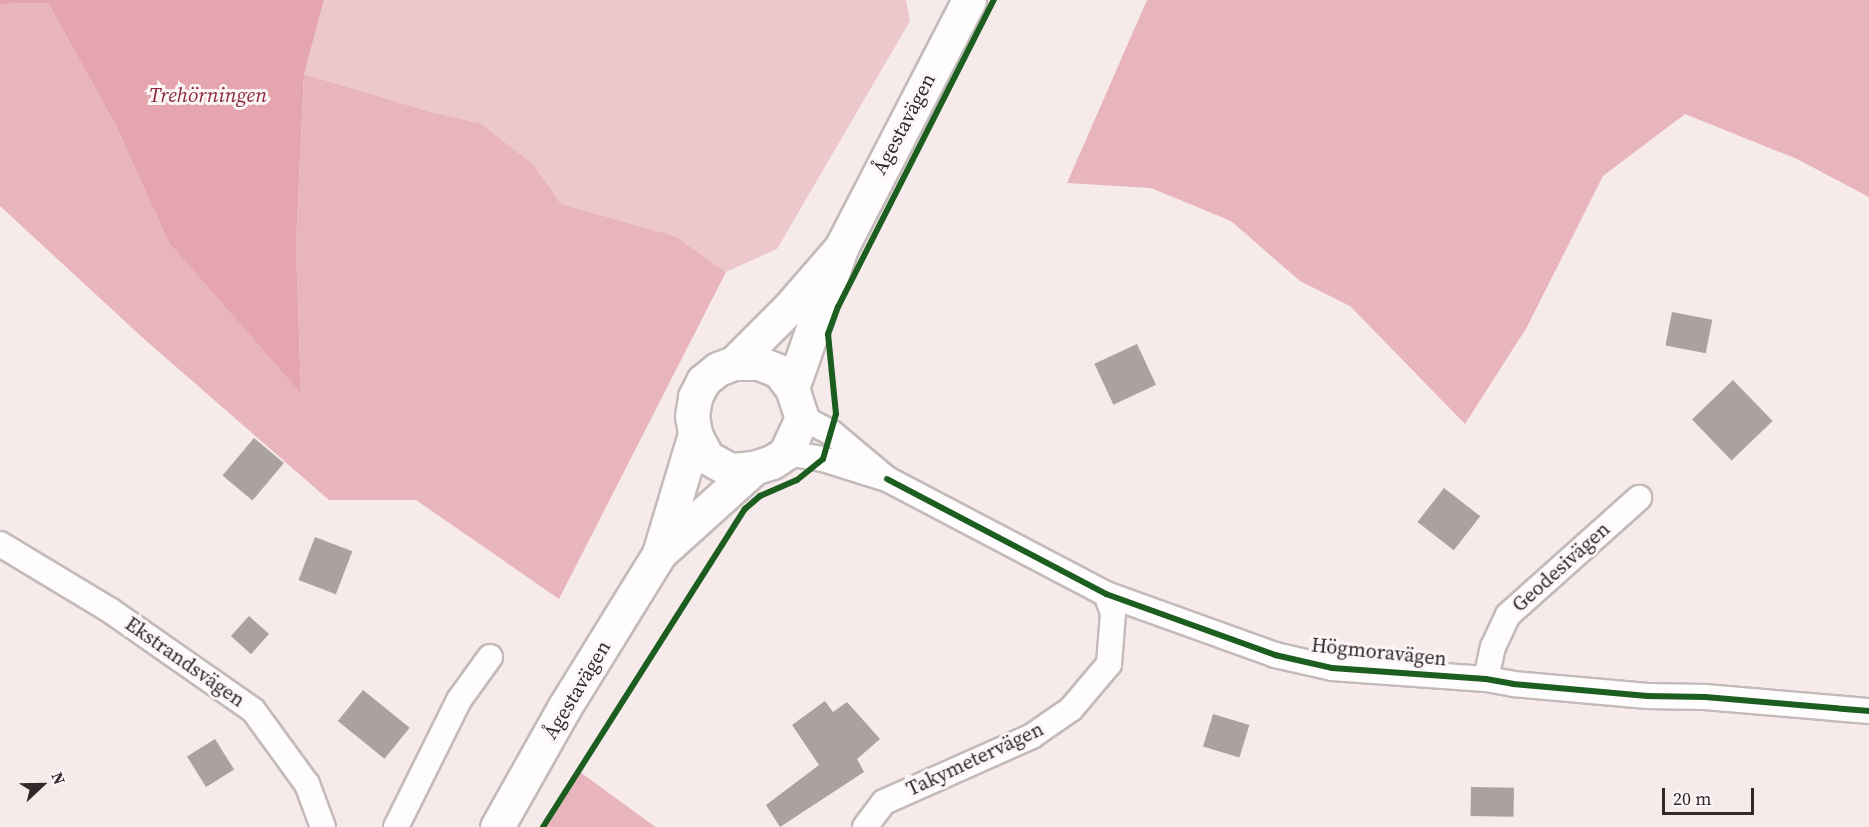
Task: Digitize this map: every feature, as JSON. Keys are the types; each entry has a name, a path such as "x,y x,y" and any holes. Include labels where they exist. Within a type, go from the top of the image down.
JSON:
{"main road":[{"name":"Ågestavägen","path":"841,248 788,309 734,363 718,369 703,381 695,397 692,416 695,434 707,457 730,470 754,468 772,462 786,453 797,403 841,248 969,0"},
{"path":"734,363 759,363 778,371 797,403"},
{"name":"Ågestavägen","path":"497,827 564,708 659,554 695,434"},
{"name":"Ågestavägen","path":"659,554 754,468"}],"street":[{"name":"Högmoravägen","path":"797,403 887,479"},
{"name":"Högmoravägen","path":"786,453 823,459 887,479 1106,594 1275,656 1332,668 1486,679 1513,684 1647,696 1705,697 1869,711"},
{"name":"Geodesivägen","path":"1486,679 1493,647 1508,615 1639,498"},
{"name":"Ekstrandsvägen","path":"0,544 111,611 253,710 307,784 322,827"},
{"name":"Takymetervägen","path":"865,827 884,802 1032,736 1071,709 1109,664 1113,613 1106,594"},
{"path":"396,827 459,700 489,657"}],"shaded area":[{"path":"324,0 906,0 910,21 777,249 726,272 675,236 561,204 533,164 480,123 431,112 304,74"},
{"path":"1147,0 1869,0 1869,197 1797,159 1685,114 1603,176 1527,327 1465,424 1350,306 1300,281 1231,221 1151,188 1067,183"},
{"path":"48,3 116,126 169,243 301,392 296,245 304,74 431,112 480,123 533,164 561,204 675,236 726,272 559,599 416,500 329,500 143,338 0,206 0,4"},
{"path":"580,772 654,826 655,827 543,827"}],"water":[{"name":"Trehörningen","path":"0,0 324,0 304,74 296,245 301,393 169,243 116,126 48,3 0,4"}],"building":[{"path":"1672,312 1712,320 1706,353 1666,345"},
{"path":"1137,344 1156,385 1113,405 1094,364"},
{"path":"1733,380 1773,421 1732,461 1692,420"},
{"path":"254,438 284,463 252,501 223,476"},
{"path":"1444,488 1480,516 1454,550 1418,522"},
{"path":"315,537 352,551 336,594 299,580"},
{"path":"249,616 269,634 251,654 231,636"},
{"path":"363,690 410,728 384,759 338,721"},
{"path":"825,701 833,712 847,702 880,739 857,759 864,772 780,827 766,805 819,765 792,725"},
{"path":"1213,714 1249,725 1239,758 1203,747"},
{"path":"215,739 234,770 206,787 187,756"},
{"path":"1471,787 1514,788 1513,817 1470,816"}],"cycle path":[{"path":"543,827 745,509 760,496 797,480 823,459 836,414 828,334 838,307 994,0"},
{"path":"887,479 1106,594 1275,655 1332,668 1486,679 1513,684 1647,696 1705,697 1869,711"}]}
